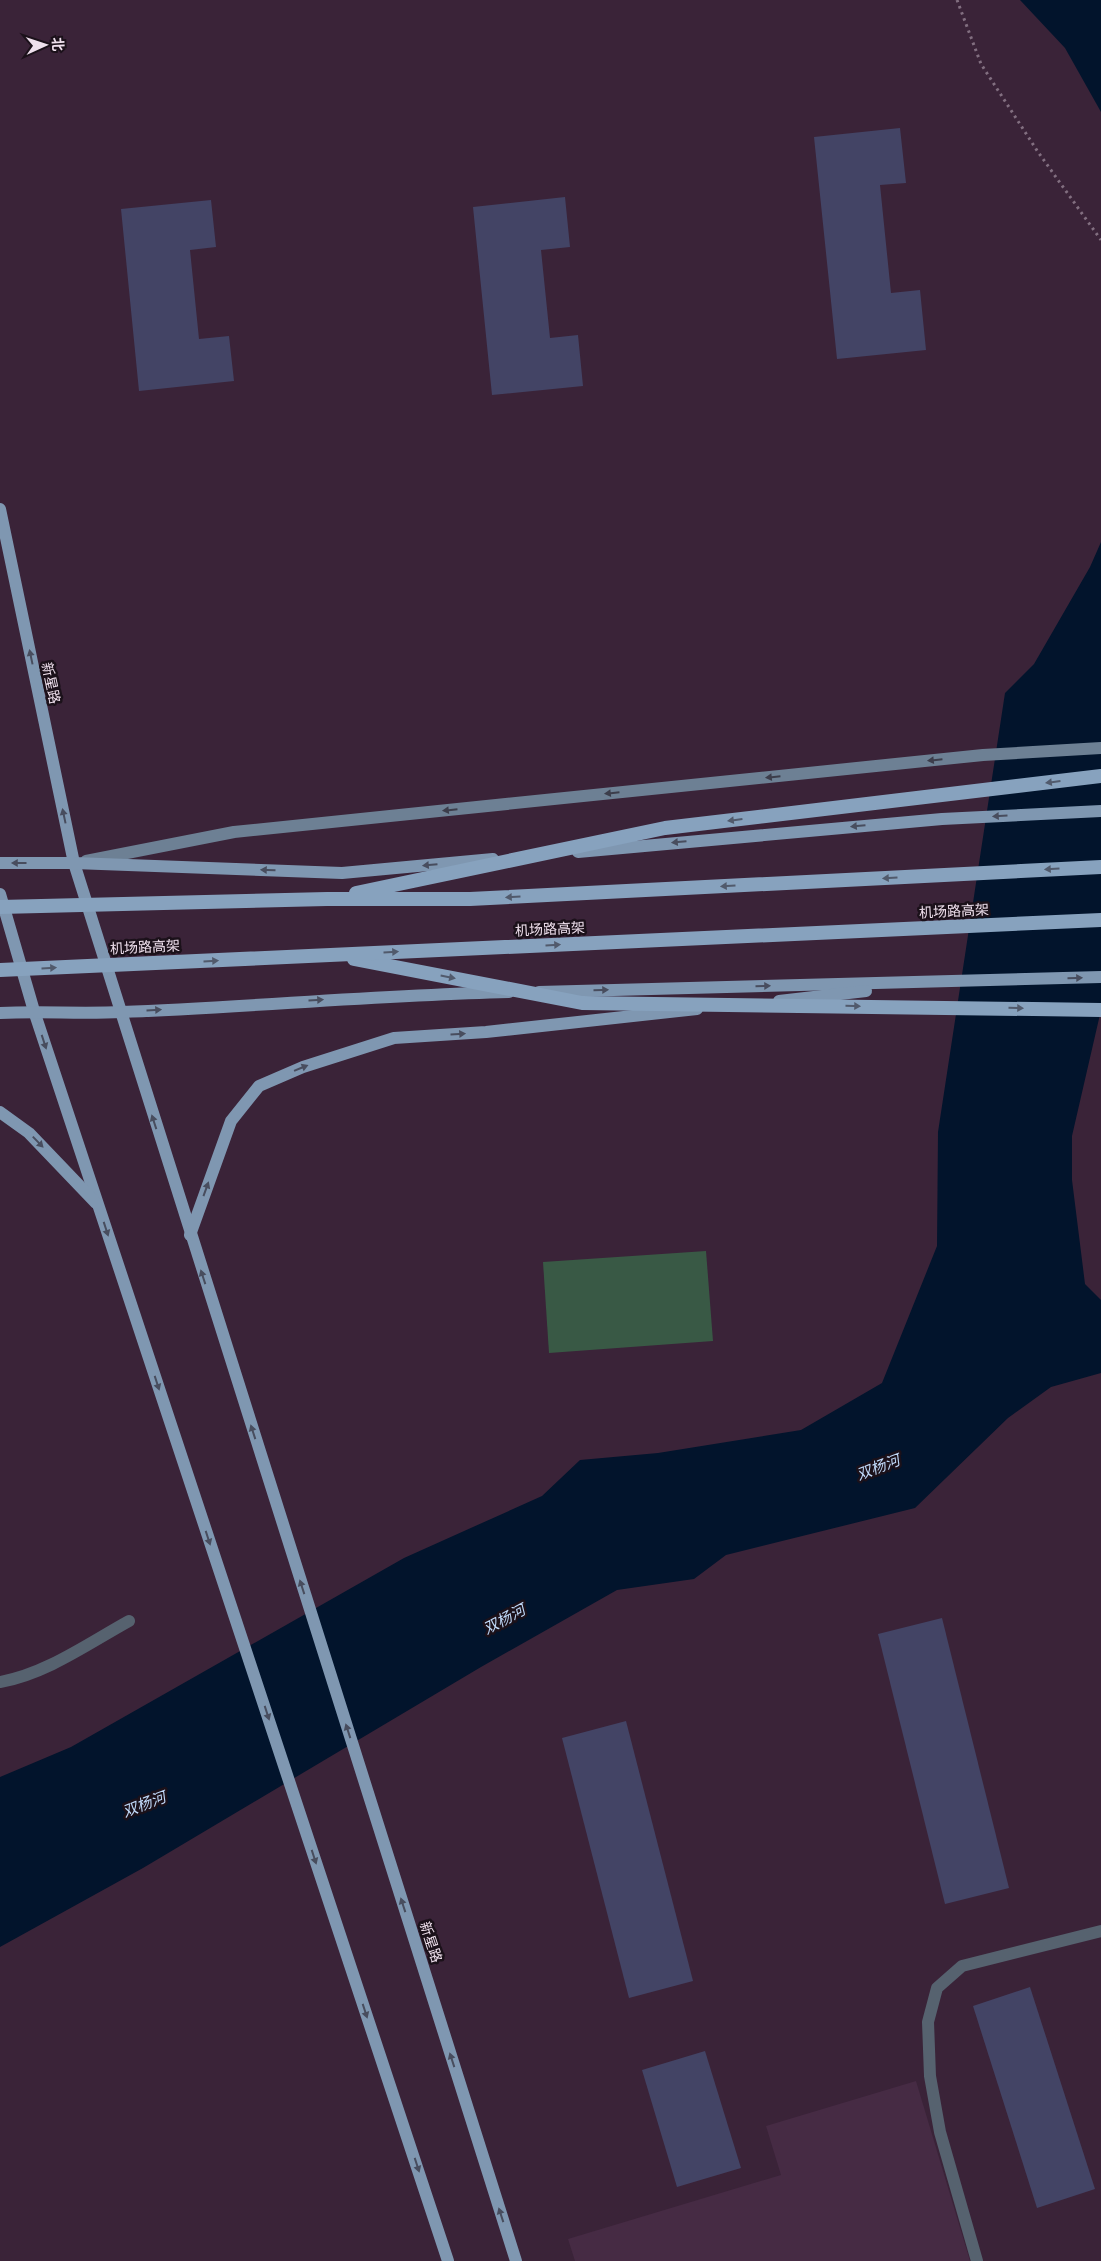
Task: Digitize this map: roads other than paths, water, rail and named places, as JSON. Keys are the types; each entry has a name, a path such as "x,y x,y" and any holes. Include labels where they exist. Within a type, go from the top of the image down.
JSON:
{"highway":[{"path":"327,899 665,828 1101,776"},
{"path":"0,907 327,899 470,899 1101,867"},
{"name":"机场路高架","path":"0,970 1101,920"},
{"path":"331,955 582,1002 1101,1010"}],"main road":[{"name":"新星路","path":"0,509 74,863 190,1235 516,2261"},
{"path":"74,863 234,832 983,755 1101,748"},
{"path":"0,863 74,863 342,873 942,819 1101,811"},
{"path":"0,894 34,1011 448,2261"},
{"path":"0,1013 34,1011 120,1012 416,994 1101,977"},
{"path":"190,1235 231,1121 259,1086 312,1064 394,1038 486,1032 956,982"},
{"path":"0,1112 29,1133 99,1207"}],"lane":[{"path":"0,1682 16,1680 58,1660 129,1621"},
{"path":"977,2261 940,2132 930,2076 928,2022 937,1988 962,1966 1101,1932"}],"water":[{"path":"1020,0 1101,0 1101,112 1065,48"},
{"name":"双杨河","path":"1101,542 1101,1010 1072,1136 1072,1180 1085,1284 1101,1300 1101,1373 1051,1387 1008,1418 915,1508 726,1555 694,1579 617,1590 481,1667 143,1868 0,1947 0,1777 71,1747 404,1558 542,1496 580,1460 658,1453 801,1430 882,1383 937,1246 938,1132 1005,693 1034,664 1090,567"}]}
